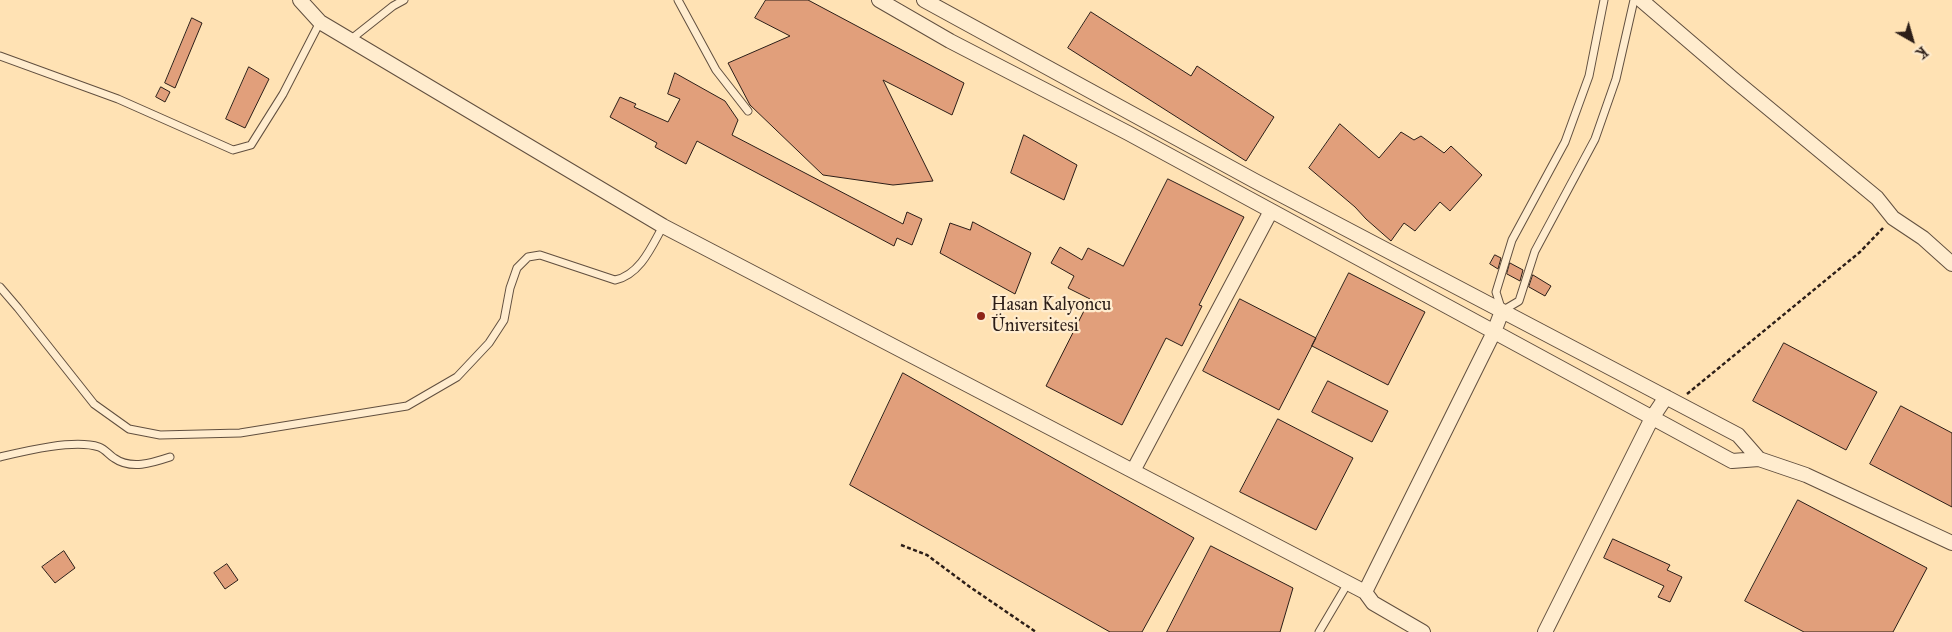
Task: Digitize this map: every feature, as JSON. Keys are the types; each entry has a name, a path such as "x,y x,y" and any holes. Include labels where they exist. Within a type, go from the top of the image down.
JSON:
{"street":[{"path":"300,0 320,22 664,226 1365,592 1373,603 1423,632"},
{"path":"878,0 950,41 1128,133 1732,461 1759,458 1806,475 1952,543"},
{"path":"924,0 1255,181 1738,435 1759,458"},
{"path":"1641,0 1877,198 1893,218 1923,238 1952,264"},
{"path":"1133,471 1271,211"},
{"path":"1365,592 1494,332 1502,311"},
{"path":"1545,632 1652,418 1671,400"}],"lane":[{"path":"350,40 393,6 404,0"},
{"path":"678,0 716,70 748,111"},
{"path":"1604,0 1588,76 1565,142 1512,240 1496,292 1502,311 1519,301 1535,250 1595,139 1616,79 1634,0"},
{"path":"0,56 118,99 233,150 251,145 282,94 320,22"},
{"path":"0,287 94,404 129,429 160,435 240,433 408,406 457,377 489,343 504,320 510,288 517,268 528,257 540,255 615,280 626,278 640,264 664,226"},
{"path":"0,457 36,448 83,445 100,447 115,459 129,465 142,465 170,457"},
{"path":"1319,632 1348,583"}],"path":[{"path":"1671,400 1860,252 1893,218"},
{"path":"901,545 927,555 1036,632"}],"building":[{"path":"766,0 808,0 964,83 952,115 883,80 933,181 893,185 823,175 750,105 728,63 790,36 755,18"},
{"path":"1091,12 1191,76 1197,66 1274,117 1246,161 1068,48"},
{"path":"192,18 202,23 175,88 165,83"},
{"path":"249,67 269,79 245,128 226,119"},
{"path":"675,73 725,101 738,120 732,135 903,224 907,212 922,219 912,245 897,238 894,246 697,141 686,164 655,147 657,143 610,117 620,97 636,104 634,107 668,122 680,99 668,94"},
{"path":"161,87 170,92 165,102 156,97"},
{"path":"1340,124 1379,158 1401,132 1414,140 1421,136 1444,153 1451,146 1482,175 1450,211 1440,202 1415,231 1404,223 1391,241 1309,168"},
{"path":"1024,135 1077,165 1064,200 1011,173"},
{"path":"1168,179 1244,217 1199,305 1202,306 1182,346 1166,338 1122,425 1046,386 1090,299 1068,288 1074,276 1051,263 1060,247 1082,260 1088,248 1123,266"},
{"path":"973,222 1031,253 1015,294 940,253 950,223 970,230"},
{"path":"1495,255 1501,258 1498,269 1490,264"},
{"path":"1510,263 1523,270 1520,281 1507,274"},
{"path":"1349,273 1425,312 1388,385 1312,346"},
{"path":"1533,275 1551,286 1545,296 1529,287"},
{"path":"1240,299 1316,338 1279,410 1203,371"},
{"path":"1784,343 1877,392 1846,450 1753,401"},
{"path":"903,373 1194,538 1142,632 1110,632 850,485"},
{"path":"1328,381 1388,411 1372,442 1312,412"},
{"path":"1901,406 1952,433 1952,507 1870,464"},
{"path":"1278,419 1353,458 1316,530 1240,492"},
{"path":"1798,500 1927,568 1893,632 1804,632 1745,601"},
{"path":"1613,539 1670,565 1667,570 1682,577 1670,602 1658,597 1664,586 1604,558"},
{"path":"1211,546 1293,588 1280,632 1167,632"},
{"path":"64,551 75,568 55,583 42,567"},
{"path":"227,564 238,580 225,589 214,573"}],"place":[{"name":"Hasan Kalyoncu Üniversitesi","path":"981,316"}]}
